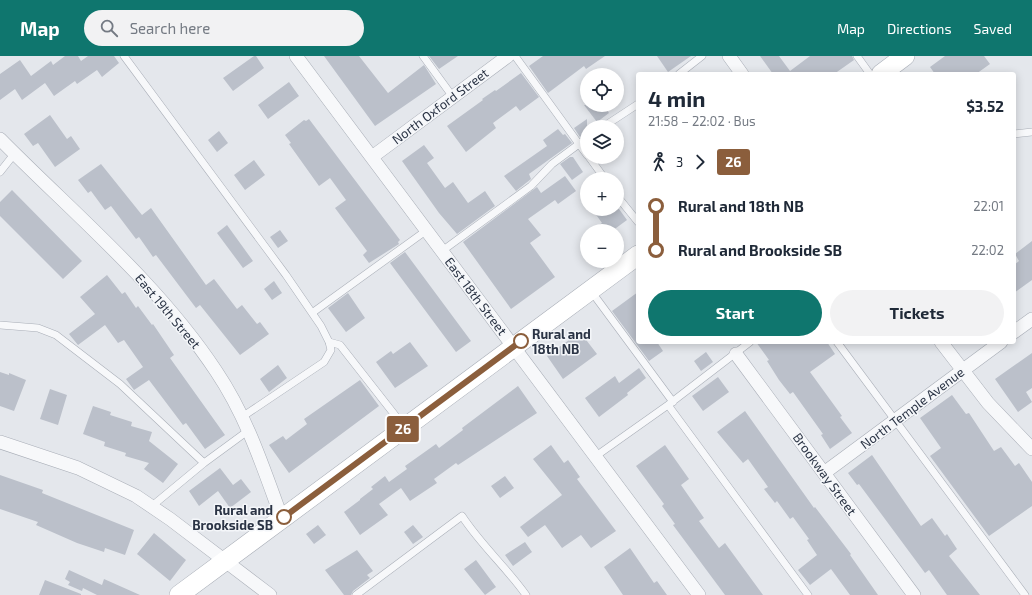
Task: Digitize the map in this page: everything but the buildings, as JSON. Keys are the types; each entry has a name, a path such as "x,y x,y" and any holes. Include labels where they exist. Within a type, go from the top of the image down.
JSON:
{"main road":[{"path":"884,72 906,56"},
{"path":"179,595 636,256"}],"street":[{"name":"East 18th Street","path":"296,56 699,595"},
{"name":"North Oxford Street","path":"372,157 508,56"},
{"path":"729,56 741,72"},
{"name":"East 19th Street","path":"0,139 93,229 169,308 216,371 249,430 265,469 282,519"},
{"path":"1016,331 1032,319"},
{"path":"943,344 962,371 994,410 1032,448"},
{"name":"North Temple Avenue","path":"824,473 998,344"},
{"name":"Brookway Street","path":"736,354 914,595"},
{"path":"0,442 98,476 152,506 270,595"}],"lane":[{"path":"124,56 312,313 329,342 330,354 324,362 242,417"},
{"path":"423,56 453,97"},
{"path":"442,250 531,186 552,164 579,143 515,56"},
{"path":"682,72 702,56"},
{"path":"857,56 869,72"},
{"path":"614,120 636,105"},
{"path":"1016,134 1032,132"},
{"path":"0,172 15,153"},
{"path":"624,205 636,220"},
{"path":"312,313 426,230"},
{"path":"590,290 670,404 808,595"},
{"path":"0,326 38,328 56,335 120,384 204,463"},
{"path":"329,342 340,345 405,428"},
{"path":"596,456 670,404 748,344"},
{"path":"838,344 1025,595"},
{"path":"152,506 204,463 249,430"},
{"path":"356,595 462,516 477,538 516,580 526,595"}],"bus line":[{"name":"26","path":"284,517 521,341"}],"place":[{"name":"Rural and 18th NB","path":"521,341"},
{"name":"Rural and Brookside SB","path":"284,517"}]}
